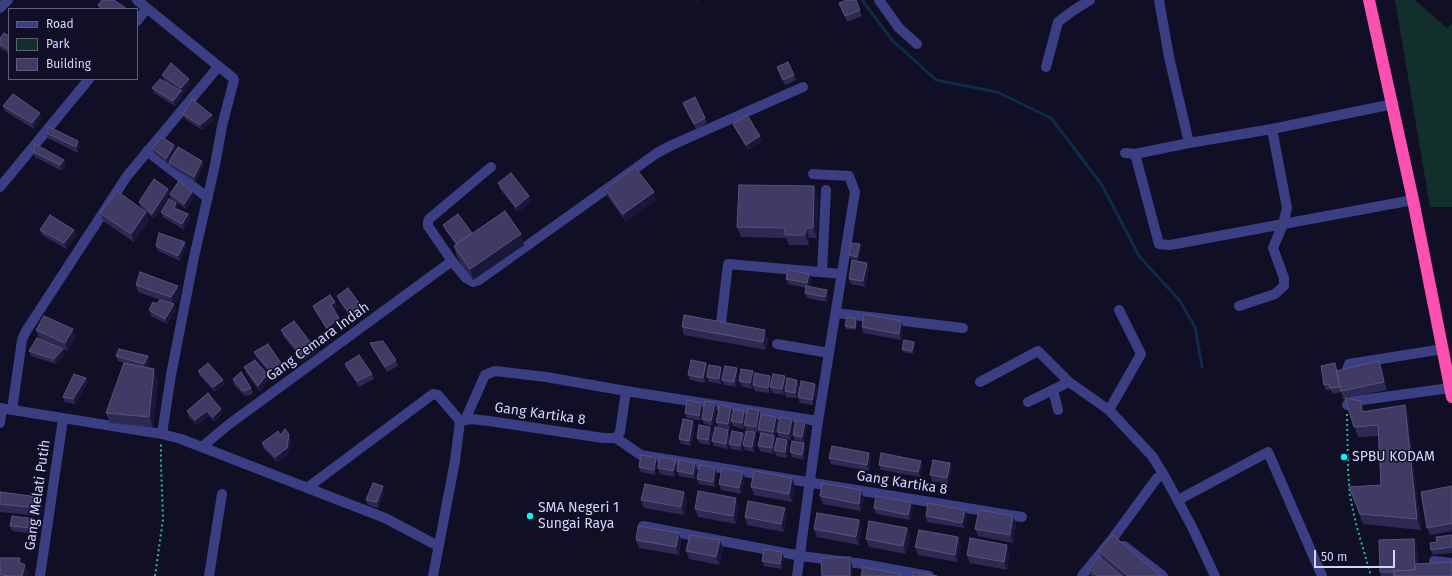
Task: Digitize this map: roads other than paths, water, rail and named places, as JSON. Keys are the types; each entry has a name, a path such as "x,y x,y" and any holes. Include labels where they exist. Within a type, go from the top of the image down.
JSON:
{"highway":[{"path":"1369,0 1393,104 1451,392"}],"street":[{"path":"0,8 8,0"},
{"path":"137,0 234,80 222,126 183,315 166,402 162,434"},
{"path":"879,0 899,28 917,44"},
{"path":"1046,67 1058,22 1090,0"},
{"path":"1159,0 1169,58 1189,143"},
{"path":"138,20 147,8"},
{"path":"0,422 5,409 22,340 26,331 127,176 146,151 169,126 218,66"},
{"path":"0,187 88,80"},
{"path":"491,167 429,219 428,222 428,226 452,261 466,278 473,282 480,280 657,153 803,87"},
{"path":"1393,104 1272,129 1130,154 1158,244 1170,245 1413,200"},
{"path":"1239,306 1275,294 1284,286 1284,278 1273,248 1283,224 1287,208 1272,129"},
{"path":"146,151 208,198"},
{"path":"797,576 801,556 818,421 855,192 849,176 813,174"},
{"path":"822,272 826,190"},
{"name":"Gang Cemara Indah","path":"202,446 452,261"},
{"path":"721,323 728,264 842,274"},
{"path":"1109,410 1141,354 1119,310"},
{"path":"836,313 962,328"},
{"path":"777,344 829,353"},
{"path":"1348,377 1347,369 1349,364 1443,349"},
{"path":"980,382 1038,352 1069,382 1109,410 1152,456 1178,500 1215,576"},
{"path":"433,576 462,421 485,375 495,371 546,377 818,421"},
{"path":"1028,402 1069,382"},
{"path":"1053,390 1058,410"},
{"path":"616,438 620,432 626,391"},
{"path":"1352,401 1451,392"},
{"path":"307,488 433,394 438,395 462,421"},
{"path":"5,409 162,434 181,439 385,518 438,546"},
{"name":"Gang Melati Putih","path":"40,576 63,419"},
{"name":"Gang Kartika 8","path":"462,421 471,419 502,422 603,438 616,438 641,455 1022,517"},
{"path":"1178,500 1268,452 1322,576"},
{"path":"1082,576 1113,538 1157,478 1164,475"},
{"path":"209,576 222,494"},
{"path":"643,526 801,556 863,564 929,576"},
{"path":"1113,538 1163,576"},
{"path":"1434,562 1452,563"}],"waterway":[{"path":"862,0 892,40 936,80 997,92 1051,118 1102,185 1139,256 1180,301 1195,327 1202,367"}],"place":[{"name":"SPBU KODAM","path":"1344,457"},
{"name":"SMA Negeri 1 Sungai Raya","path":"530,516"}]}
